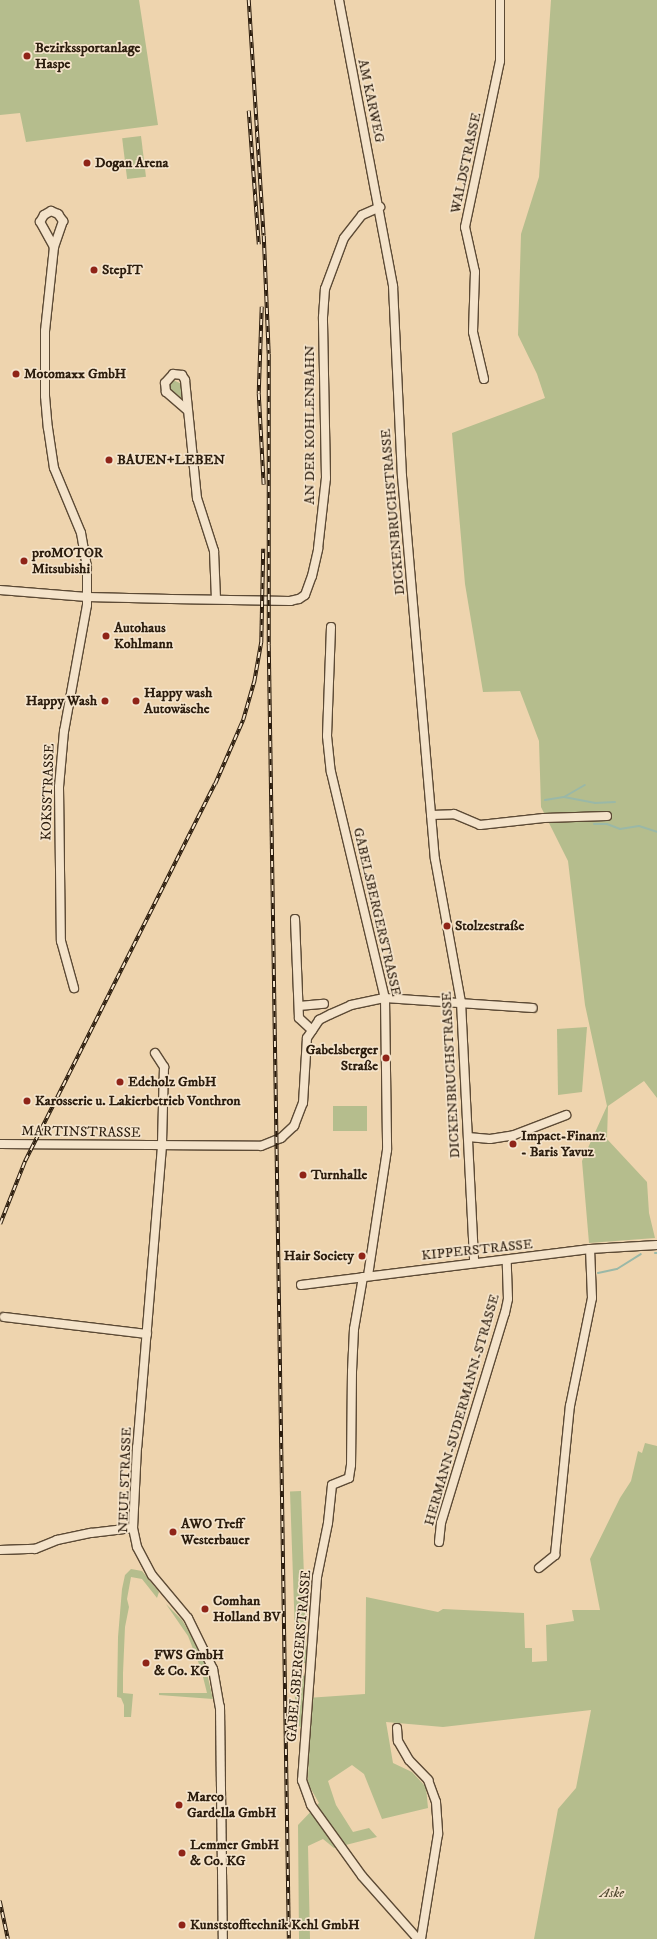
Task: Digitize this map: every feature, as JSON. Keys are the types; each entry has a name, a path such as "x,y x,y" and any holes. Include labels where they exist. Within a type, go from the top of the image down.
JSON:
{"street":[{"name":"AM KARWEG","path":"339,0 343,32 380,207"},
{"name":"WALDSTRASSE","path":"484,379 473,332 475,272 465,227 500,60 500,0"},
{"name":"AN DER KOHLENBAHN","path":"0,590 87,597 299,599 310,586 322,523 326,478 323,317 326,289 344,238 362,215 380,207"},
{"name":"DICKENBRUCHSTRASSE","path":"380,207 393,286 398,409 435,859 461,1002 474,1263"},
{"name":"KOKSSTRASSE","path":"54,247 45,331 45,396 48,428 54,468 81,533 87,567 87,597 64,731 59,787 61,941 74,988"},
{"path":"187,410 197,498 214,551 216,598"},
{"name":"GABELSBERGERSTRASSE","path":"331,627 327,736 332,772 385,998 387,1150 365,1277 354,1328 351,1465 349,1478 332,1485 328,1523 317,1577 302,1780 311,1805 354,1864 420,1939"},
{"path":"431,815 454,814 480,825 544,818 607,816"},
{"path":"295,919 299,1018 312,1030"},
{"path":"385,998 533,1008"},
{"name":"MARTINSTRASSE","path":"0,1144 261,1146 281,1138 294,1126 303,1103 307,1038 319,1020 351,1005 385,998"},
{"path":"299,1006 324,1004"},
{"path":"155,1053 164,1067 162,1146"},
{"path":"468,1137 490,1138 514,1135 566,1115"},
{"name":"NEUE STRASSE","path":"162,1146 147,1334 134,1528 138,1546 152,1575 188,1618 213,1669 220,1708 223,1939"},
{"name":"KIPPERSTRASSE","path":"301,1285 474,1263 507,1261 590,1249 657,1245"},
{"path":"539,1568 554,1556 570,1406 592,1298 590,1249"},
{"name":"HERMANN-SUDERMANN-STRASSE","path":"439,1542 441,1523 505,1313 508,1299 507,1261"},
{"path":"4,1317 147,1334"},
{"path":"0,1550 35,1549 57,1540 91,1533 134,1528"},
{"name":"GABELSBERGERSTRASSE","path":"397,1728 398,1741 408,1760 428,1780 436,1802 438,1834 420,1939"}],"green space":[{"path":"0,0 139,0 158,125 26,142 20,113 0,115"},
{"path":"551,0 657,0 657,1098 644,1081 608,1106 607,1139 647,1182 649,1213 655,1238 589,1243 582,1161 607,1106 585,1005 568,861 541,807 539,741 520,691 483,692 465,584 452,433 545,398 537,374 518,335 521,234 539,177"},
{"path":"141,136 146,177 127,179 122,138"},
{"path":"173,380 182,384 183,399 170,389 169,384"},
{"path":"587,1027 582,1092 558,1095 557,1029"},
{"path":"333,1106 367,1106 367,1131 333,1131"},
{"name":"Aske","path":"645,1443 657,1446 657,1939 534,1939 558,1809 576,1788 591,1710 443,1727 386,1722 393,1763 412,1772 426,1787 428,1808 382,1819 364,1774 352,1765 328,1781 336,1805 353,1832 369,1828 377,1837 334,1848 323,1839 308,1846 310,1939 299,1939 298,1825 319,1803 308,1784 309,1733 296,1724 294,1675 307,1676 307,1698 365,1694 366,1597 438,1612 443,1609 524,1613 525,1648 532,1648 532,1662 547,1661 546,1625 574,1621 572,1610 600,1610 590,1559 620,1498 631,1481 638,1451 642,1453"},
{"path":"290,1491 301,1491 307,1663 296,1663"},
{"path":"131,1569 142,1571 159,1592 157,1598 142,1579 131,1577 127,1599 129,1607 125,1627 123,1693 133,1694 131,1717 124,1717 124,1705 121,1698 117,1697 118,1637 122,1589 125,1575"},
{"path":"166,1604 182,1620 196,1643 205,1665 213,1699 159,1695 159,1693 207,1693 201,1669 188,1636"}],"waterway":[{"path":"564,797 585,785"},
{"path":"545,800 564,797 595,803 615,802"},
{"path":"594,824 607,824 620,829 639,826 657,832"},
{"path":"598,1273 617,1269 641,1254"}],"railway":[{"path":"249,0 264,236 269,354 269,645 289,1939"},
{"path":"249,111 259,245"},
{"path":"262,307 259,394 264,485"},
{"path":"0,1224 25,1161 215,784 243,720 254,682 261,643 263,549"},
{"path":"0,1901 8,1939"}],"place":[{"name":"Bezirkssportanlage Haspe","path":"27,56"},
{"name":"Dogan Arena","path":"87,163"},
{"name":"StepIT","path":"94,270"},
{"name":"Motomaxx GmbH","path":"16,374"},
{"name":"BAUEN+LEBEN","path":"109,460"},
{"name":"proMOTOR Mitsubishi","path":"24,561"},
{"name":"Autohaus Kohlmann","path":"106,636"},
{"name":"Happy Wash","path":"105,701"},
{"name":"Happy wash Autowäsche","path":"136,701"},
{"name":"Stolzestraße","path":"447,926"},
{"name":"Gabelsberger Straße","path":"386,1058"},
{"name":"Edeholz GmbH","path":"120,1082"},
{"name":"Karosserie u. Lakierbetrieb Vonthron","path":"27,1101"},
{"name":"Impact-Finanz - Baris Yavuz","path":"513,1144"},
{"name":"Turnhalle","path":"303,1175"},
{"name":"Hair Society","path":"362,1256"},
{"name":"AWO Treff Westerbauer","path":"173,1532"},
{"name":"Comhan Holland BV","path":"205,1609"},
{"name":"FWS GmbH & Co. KG","path":"146,1663"},
{"name":"Marco Gardella GmbH","path":"179,1805"},
{"name":"Lemmer GmbH & Co. KG","path":"182,1853"},
{"name":"Kunststofftechnik Kehl GmbH","path":"182,1925"}]}
